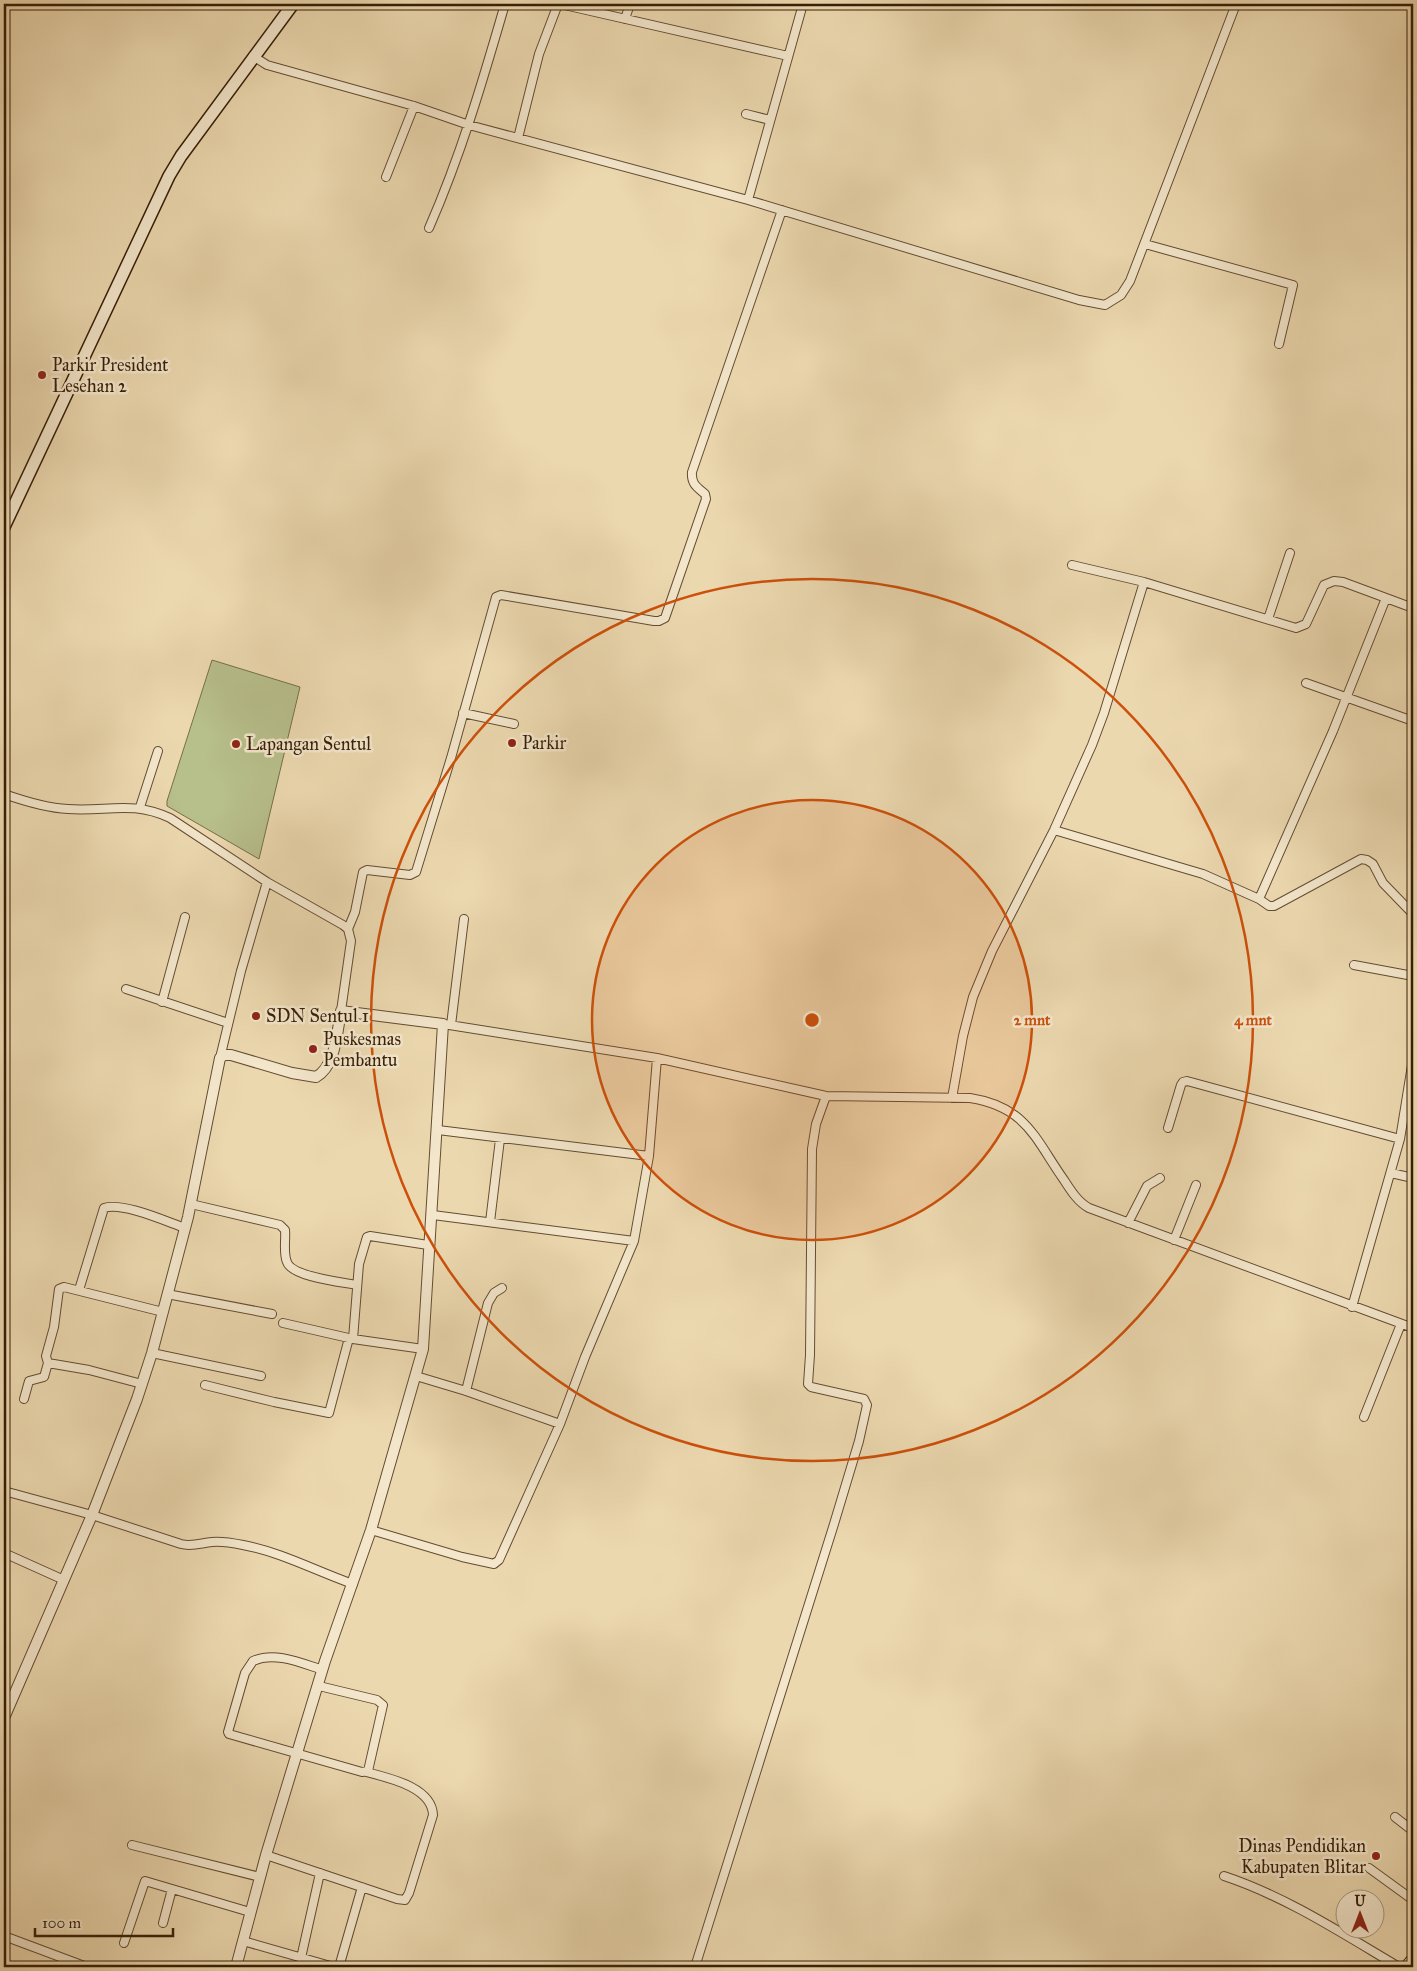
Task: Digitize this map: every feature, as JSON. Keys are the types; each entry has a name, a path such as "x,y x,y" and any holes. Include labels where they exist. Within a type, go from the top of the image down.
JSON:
{"highway":[{"path":"1408,1967 1413,1961"}],"main road":[{"path":"4,527 169,176 181,156 253,56 293,4"}],"street":[{"path":"430,228 450,182 469,126 505,4"},
{"path":"518,138 539,54 559,4 788,56"},
{"path":"624,20 630,4"},
{"path":"748,200 803,4"},
{"path":"253,56 268,65 414,106 469,126 748,200 1101,305 1109,304 1124,292 1130,281 1236,4"},
{"path":"386,177 414,106"},
{"path":"746,114 770,120"},
{"path":"220,1058 224,1055 231,1055 292,1073 316,1077 328,1064 334,1047 341,1011 351,941 348,929 355,912 363,872 367,870 410,875 416,872 494,601 498,596 654,621 665,618 706,499 706,494 695,486 692,472 782,210"},
{"path":"1144,244 1294,285 1279,344"},
{"path":"1268,619 1290,553"},
{"path":"1072,565 1144,582 1296,628 1303,627 1306,624 1324,585 1334,581 1343,582 1413,608"},
{"path":"952,1098 963,1036 973,996 992,951 1054,830 1092,745 1104,713 1144,582"},
{"path":"1259,900 1292,828 1386,598"},
{"path":"1306,683 1413,721"},
{"path":"463,713 514,724"},
{"path":"140,807 158,751"},
{"path":"4,794 45,806 68,809 140,807 156,811 170,818 267,882 348,929"},
{"path":"1054,830 1203,874 1269,906 1274,906 1361,858 1373,864 1383,883 1413,914"},
{"path":"4,1718 92,1515 152,1353 185,1228 228,1023 267,882"},
{"path":"162,1002 185,917"},
{"path":"236,1967 296,1754 371,1530 423,1349 428,1245 447,1025 464,920"},
{"path":"1354,965 1413,976"},
{"path":"126,989 228,1023"},
{"path":"341,1011 447,1025 657,1058 826,1096 952,1098 989,1101 1008,1110 1036,1136 1058,1172 1082,1204 1102,1214 1413,1328"},
{"path":"371,1530 462,1557 492,1564 496,1563 560,1424 585,1357 634,1242 649,1156 657,1058"},
{"path":"1352,1306 1400,1139 1413,1058"},
{"path":"1168,1128 1181,1085 1187,1081 1400,1139"},
{"path":"694,1967 840,1505 859,1441 867,1405 864,1399 811,1387 808,1384 810,1355 812,1149 816,1124 826,1096"},
{"path":"438,1130 649,1156"},
{"path":"490,1222 500,1139"},
{"path":"1391,1173 1413,1178"},
{"path":"1128,1223 1147,1186 1160,1178"},
{"path":"1174,1240 1196,1185"},
{"path":"190,1204 280,1225 285,1230 286,1260 293,1269 302,1274 357,1285"},
{"path":"79,1290 104,1208 123,1208 185,1228"},
{"path":"432,1215 634,1242"},
{"path":"205,1384 274,1402 329,1413 351,1339 359,1264 367,1237 428,1245"},
{"path":"24,1398 29,1380 44,1377 48,1363 46,1356 54,1327 59,1289 64,1287 79,1290 163,1312"},
{"path":"466,1391 488,1302 494,1293 502,1288"},
{"path":"167,1294 272,1314"},
{"path":"283,1323 351,1339 423,1349"},
{"path":"1364,1416 1401,1324"},
{"path":"152,1353 261,1376"},
{"path":"48,1363 89,1370 142,1384"},
{"path":"416,1376 466,1391 560,1424"},
{"path":"4,1491 92,1515 181,1544 194,1546 217,1542 255,1547 294,1560 353,1584"},
{"path":"4,1553 64,1580"},
{"path":"266,1855 402,1900 407,1898 433,1816 431,1804 418,1791 400,1783 229,1734 245,1674 253,1661 271,1657 291,1660 323,1670"},
{"path":"319,1686 377,1700 382,1705 369,1769 366,1772"},
{"path":"1396,1817 1413,1831"},
{"path":"132,1846 260,1877"},
{"path":"1369,1868 1413,1900"},
{"path":"301,1958 320,1873"},
{"path":"1224,1876 1272,1894 1399,1967"},
{"path":"124,1943 145,1881 250,1912"},
{"path":"339,1967 362,1887"},
{"path":"164,1923 172,1889"},
{"path":"4,1936 86,1967"},
{"path":"243,1941 334,1967"}],"green space":[{"name":"Lapangan Sentul","path":"212,660 300,687 259,859 167,806"}],"place":[{"name":"Parkir President Lesehan 2","path":"42,375"},
{"name":"Parkir","path":"512,743"},
{"name":"Lapangan Sentul","path":"236,744"},
{"name":"SDN Sentul 1","path":"256,1016"},
{"name":"Puskesmas Pembantu","path":"313,1049"},
{"name":"Dinas Pendidikan Kabupaten Blitar","path":"1376,1856"}]}
